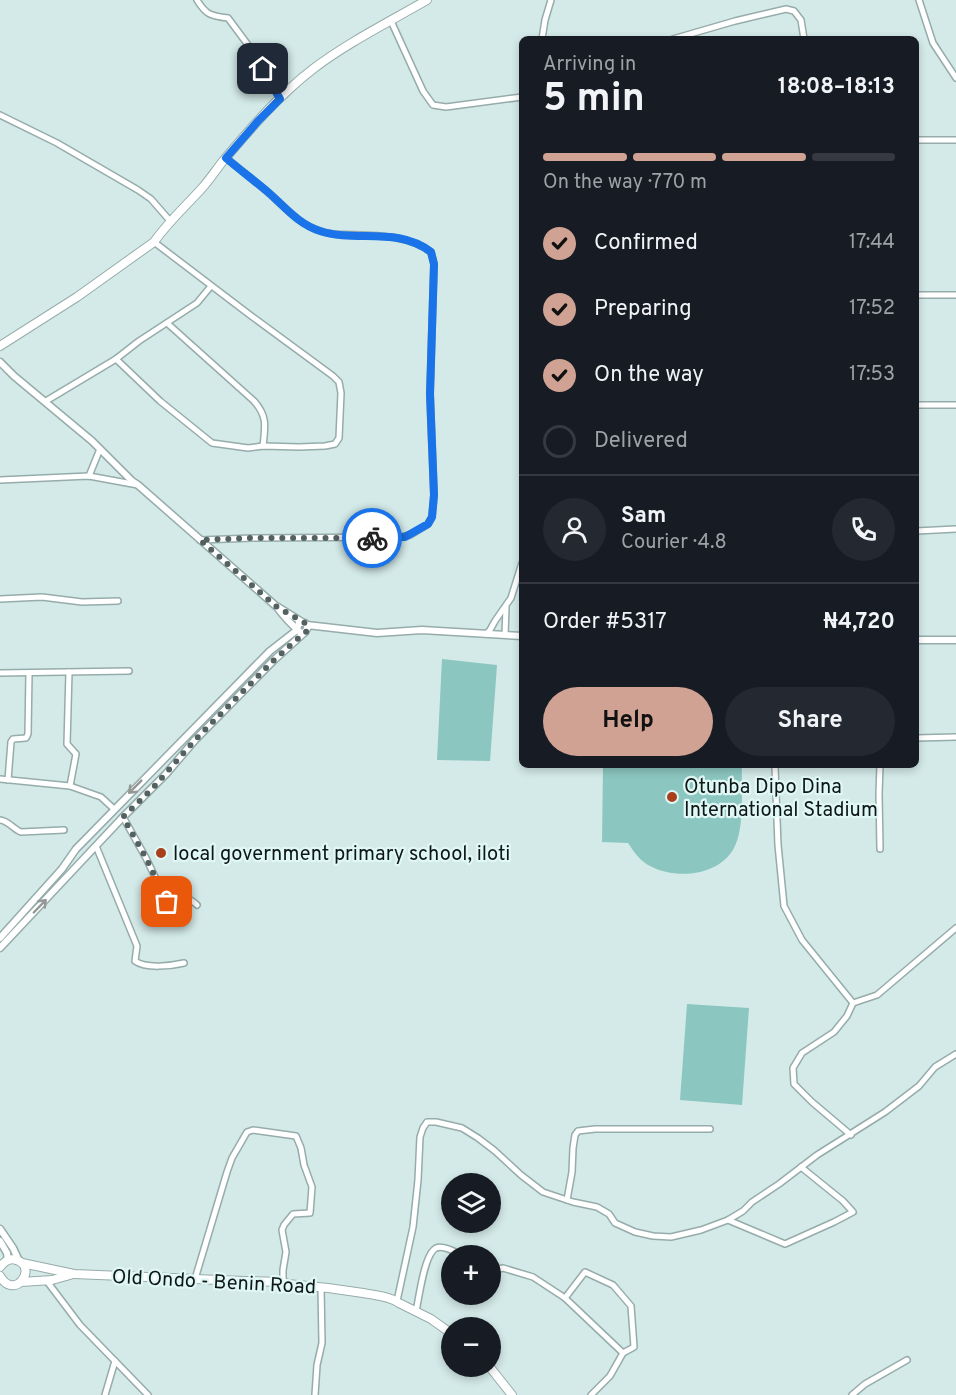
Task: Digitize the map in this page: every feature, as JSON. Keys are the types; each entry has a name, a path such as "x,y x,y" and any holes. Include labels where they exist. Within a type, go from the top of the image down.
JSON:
{"main road":[{"path":"0,346 76,297 154,242 258,121 313,69 427,0"},
{"name":"Old Ondo - Benin Road","path":"8,1260 16,1259 74,1274 283,1282 321,1287 397,1301 441,1326"},
{"path":"0,1267 8,1260"},
{"path":"21,1262 26,1271 21,1282"},
{"name":"Old Ondo - Benin Road","path":"0,1289 8,1284 15,1285 21,1282 74,1274"},
{"path":"0,1276 8,1284"},
{"path":"498,1377 512,1395"}],"street":[{"path":"197,0 207,13 228,18 254,53 280,99"},
{"path":"542,36 551,0"},
{"path":"919,0 933,43 956,78"},
{"path":"683,36 786,9 794,11 801,20 804,36"},
{"path":"391,21 423,91 433,105 446,107 519,97"},
{"path":"0,115 57,143 138,190 151,199 171,222"},
{"path":"919,140 956,140"},
{"path":"200,540 405,537 428,524 432,517 434,495 430,394 434,264 431,252 421,244 400,239 333,234 309,227 300,222 226,158"},
{"path":"116,359 160,401 212,443 248,448 325,446 335,444 339,438 342,393 333,375 154,242"},
{"path":"46,401 116,359 197,303 212,286"},
{"path":"919,295 956,295"},
{"path":"167,323 262,410 265,419 263,446"},
{"path":"0,362 277,607 301,633 305,632"},
{"path":"919,405 956,405"},
{"path":"89,476 100,449"},
{"path":"0,480 89,476 138,485"},
{"path":"919,531 956,530"},
{"path":"486,633 511,597 519,572"},
{"path":"0,599 42,597 82,602 118,601"},
{"path":"505,635 506,605"},
{"path":"0,948 152,789 203,731 308,629 305,623 277,607"},
{"path":"0,938 62,869 76,849 114,809 270,651 292,635 298,625 305,623 376,633 422,630 519,636"},
{"path":"919,640 956,640"},
{"path":"0,673 129,671"},
{"path":"69,672 67,744 76,754 70,786"},
{"path":"8,780 11,742 13,738 26,738 28,734 29,673"},
{"path":"919,738 956,737"},
{"path":"775,768 778,845 784,906 802,940 853,1003"},
{"path":"880,768 880,849"},
{"path":"0,779 70,786 101,797 114,809"},
{"path":"123,817 166,900 170,902 185,898 197,905"},
{"path":"0,820 8,822 21,832 64,830"},
{"path":"96,846 137,946 135,961 139,964 156,966 184,963"},
{"path":"851,1135 794,1084 793,1068 802,1053 834,1032 847,1016 853,1003 877,995 956,928"},
{"path":"397,1301 412,1227 418,1180 420,1137 427,1122 462,1128 495,1151 543,1192 604,1210 615,1223 641,1234 671,1236 692,1233 728,1220 743,1211 817,1155 885,1112 919,1086 935,1068 956,1054"},
{"path":"567,1200 575,1135 578,1131 710,1129"},
{"path":"195,1279 232,1158 247,1132 253,1130 296,1136 312,1187 310,1213 292,1214 282,1230 286,1252 283,1282"},
{"path":"728,1220 785,1244 853,1212 801,1167"},
{"path":"0,1229 21,1262"},
{"path":"0,1241 8,1260"},
{"path":"416,1311 429,1257 436,1248 441,1248"},
{"path":"501,1268 533,1277 565,1298 623,1353"},
{"path":"565,1298 585,1272 612,1285 631,1306 634,1347 623,1353 610,1376 591,1395"},
{"path":"46,1280 80,1325 148,1395"},
{"path":"315,1395 317,1365 322,1343 321,1287"},
{"path":"852,1395 865,1384 907,1359"},
{"path":"105,1395 116,1361"}],"shaded area":[{"path":"442,659 497,665 490,761 437,760"},
{"name":"Otunba Dipo Dina International Stadium","path":"603,768 742,768 740,830 734,848 718,865 696,873 672,873 650,866 640,859 628,843 602,842"},
{"path":"687,1004 749,1008 742,1105 680,1100"}],"way so far":[{"path":"167,902 123,817 152,789 195,740 308,629 305,623 277,607 200,540 372,538"}],"place":[{"name":"Otunba Dipo Dina International Stadium","path":"672,797"},
{"name":"local government primary school, iloti","path":"161,853"}],"route":[{"path":"263,69 280,99 226,158 300,222 309,227 326,233 380,236 421,244 431,252 434,264 430,394 434,495 432,517 428,524 405,537 372,538"}]}
